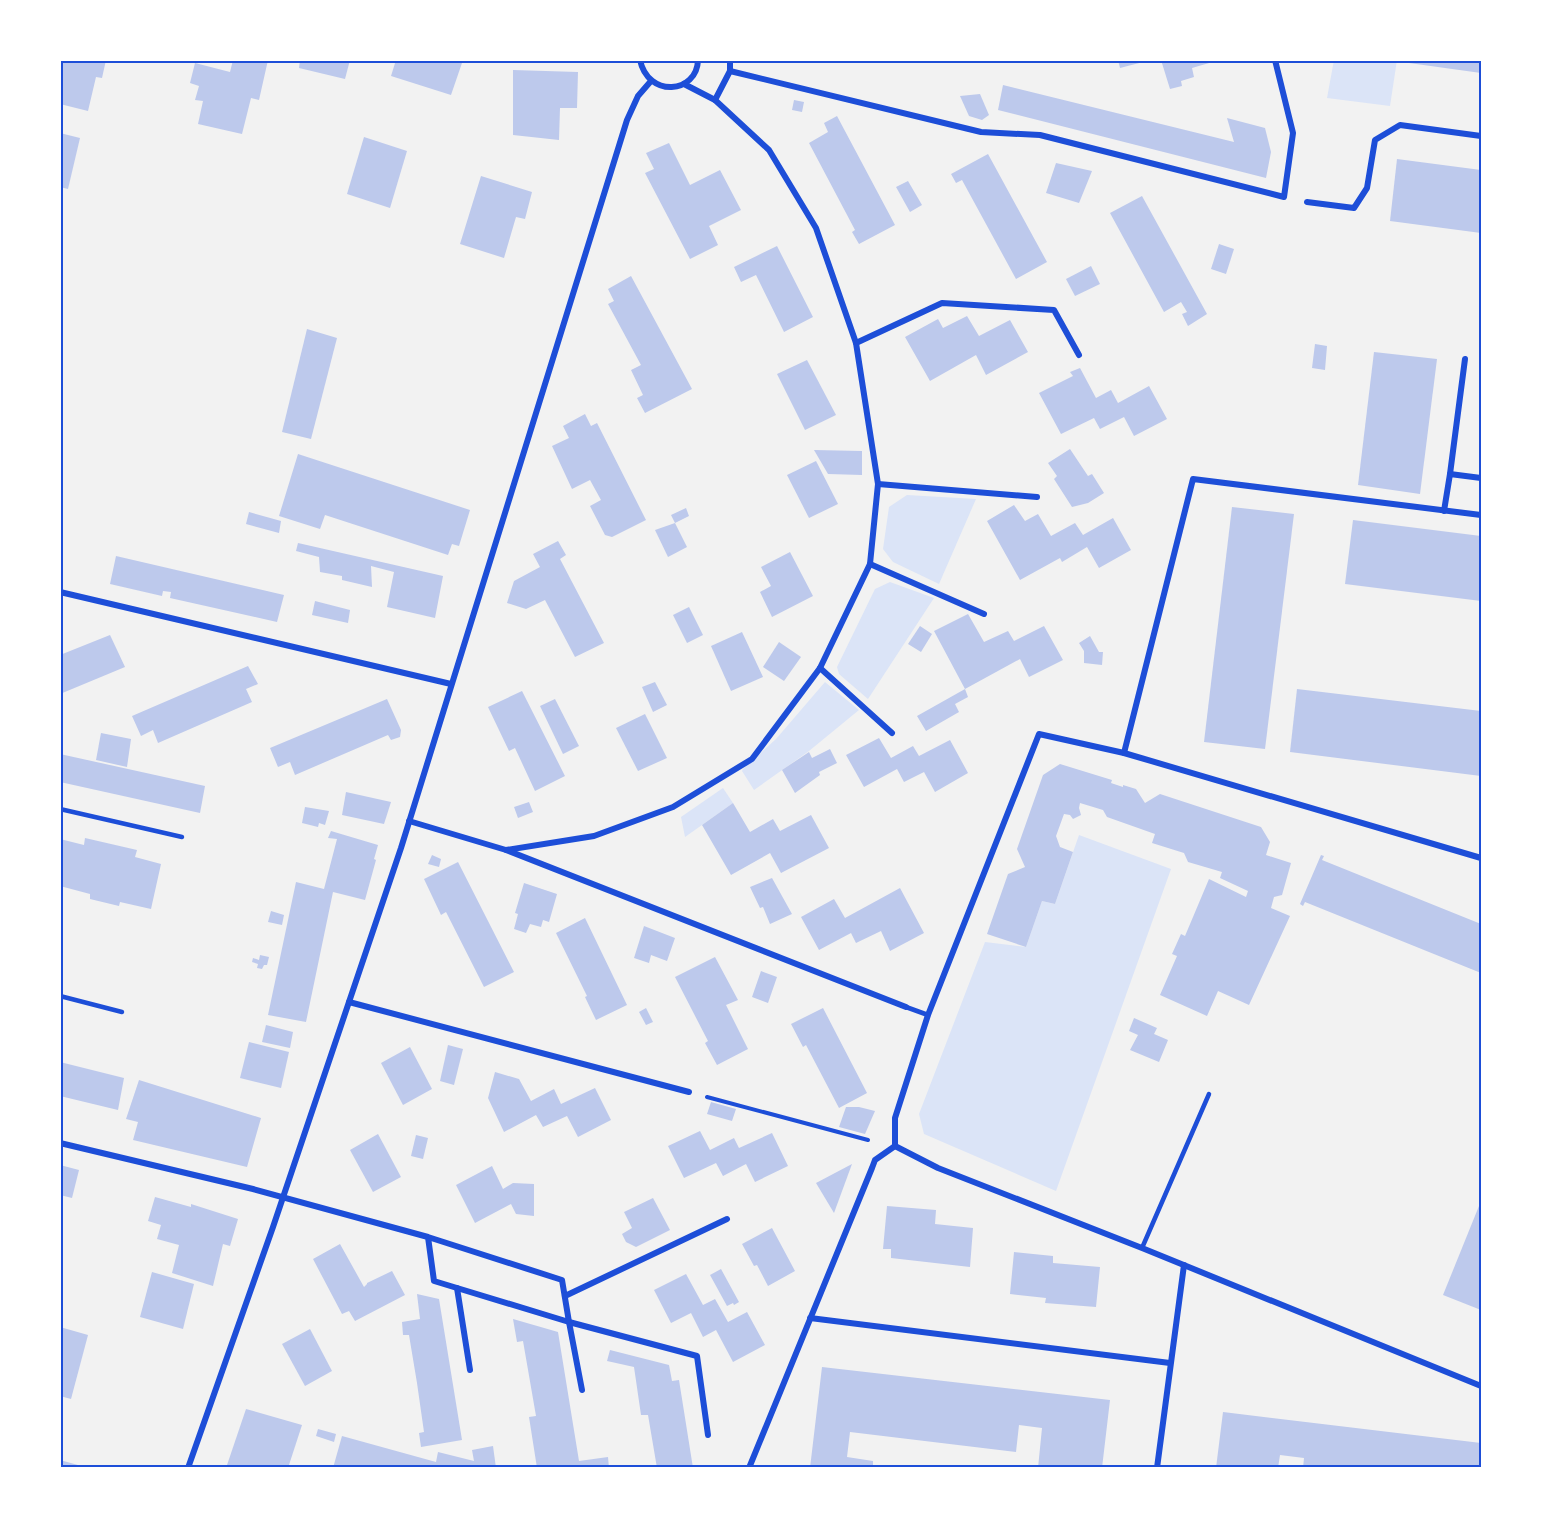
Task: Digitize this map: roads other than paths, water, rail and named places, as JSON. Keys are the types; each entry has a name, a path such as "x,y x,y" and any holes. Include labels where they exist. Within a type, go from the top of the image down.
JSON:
{"street":[{"path":"640,60 644,72 651,81 661,86 673,87 684,84 693,76 698,60"},
{"path":"715,100 730,71 730,60"},
{"path":"730,71 981,132 1040,135 1284,197 1293,133 1275,60"},
{"path":"188,1468 409,821 627,120 638,96 651,81"},
{"path":"506,850 594,836 673,807 752,759 820,668 870,564 878,484 856,343 816,228 769,150 715,100 684,84"},
{"path":"1307,202 1354,208 1366,188 1375,140 1400,125 1481,136"},
{"path":"856,343 942,303 1054,310 1079,355"},
{"path":"1444,511 1465,359"},
{"path":"1450,474 1481,478"},
{"path":"1124,753 1193,479 1481,515"},
{"path":"878,484 1037,497"},
{"path":"870,564 984,614"},
{"path":"60,592 451,684"},
{"path":"820,668 892,734"},
{"path":"895,1146 896,1118 928,1015 1039,734 1124,753 1481,858"},
{"path":"409,821 506,850 928,1015"},
{"path":"349,1002 689,1092"},
{"path":"60,1143 282,1197 428,1237 562,1280 582,1390"},
{"path":"895,1146 938,1168 1481,1386"},
{"path":"749,1468 875,1160 895,1146"},
{"path":"565,1296 727,1219"},
{"path":"428,1237 434,1281 569,1322 697,1356 708,1435"},
{"path":"1156,1468 1184,1265"},
{"path":"457,1288 470,1370"},
{"path":"810,1318 1170,1363"}],"lane":[{"path":"60,809 182,837"},
{"path":"60,996 122,1012"},
{"path":"1142,1248 1209,1094"}]}
